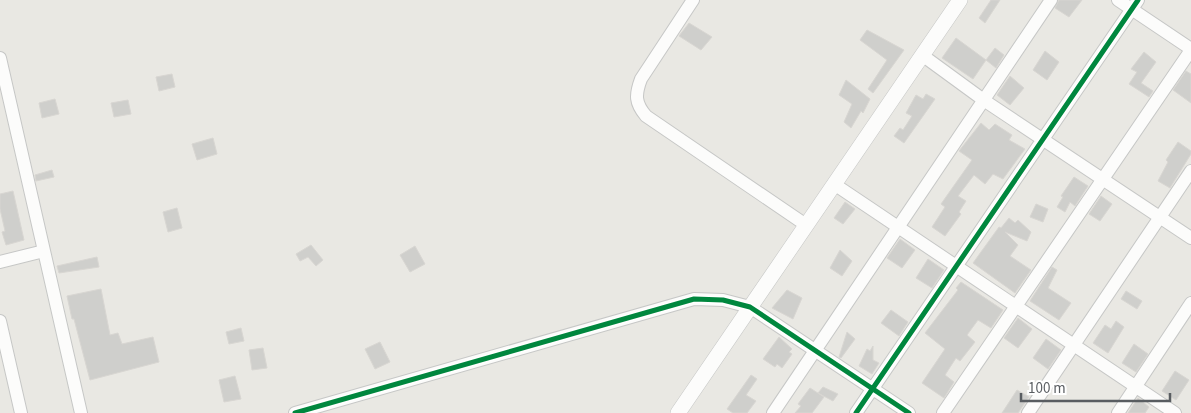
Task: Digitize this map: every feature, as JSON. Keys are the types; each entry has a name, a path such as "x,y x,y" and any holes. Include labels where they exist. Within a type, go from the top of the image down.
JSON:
{"street":[{"path":"693,0 641,80 636,94 639,107 646,116 806,225"},
{"path":"678,413 960,0"},
{"path":"773,413 1051,0"},
{"path":"943,413 1191,50 1135,5 1118,0"},
{"path":"856,413 1135,5"},
{"path":"922,55 1043,140 1191,238"},
{"path":"0,58 81,413"},
{"path":"1028,413 1191,171"},
{"path":"834,184 1175,413"},
{"path":"0,262 44,252"},
{"path":"295,413 694,299 723,300 750,307 909,413"},
{"path":"1118,413 1191,303"},
{"path":"0,321 21,413"}],"building":[{"path":"991,0 1000,0 985,23 979,18"},
{"path":"1059,0 1082,0 1069,17 1055,8"},
{"path":"689,23 712,37 701,50 679,36"},
{"path":"867,30 904,50 873,93 868,89 887,60 860,40"},
{"path":"956,38 986,60 973,79 942,58"},
{"path":"995,48 1004,55 996,68 986,60"},
{"path":"1045,51 1059,62 1047,80 1033,70"},
{"path":"1144,52 1156,62 1141,83 1153,91 1149,97 1129,84 1137,72 1131,69"},
{"path":"1186,71 1191,74 1191,103 1173,90"},
{"path":"172,74 175,87 159,91 156,77"},
{"path":"1010,76 1024,88 1010,105 997,95"},
{"path":"846,80 870,99 863,113 861,111 851,128 844,122 852,104 839,95"},
{"path":"926,94 935,99 904,143 894,136 900,128 903,130 912,116 906,113 916,95 923,99"},
{"path":"55,99 59,114 42,118 39,103"},
{"path":"128,100 131,114 114,117 111,103"},
{"path":"981,123 989,130 995,124 1012,135 1009,140 1025,149 1003,179 993,174 985,184 974,175 958,196 966,201 959,212 961,214 945,236 932,227 945,207 941,204 972,160 959,151"},
{"path":"213,138 217,154 197,160 192,144"},
{"path":"1178,142 1191,151 1191,154 1170,188 1158,181 1168,162 1166,160"},
{"path":"52,170 54,177 36,181 35,175"},
{"path":"1074,177 1088,186 1075,206 1070,202 1065,212 1057,207 1063,197 1061,196"},
{"path":"13,191 24,240 6,245 2,232 5,231 0,209 0,194"},
{"path":"1101,196 1112,204 1100,221 1089,214"},
{"path":"845,202 855,209 843,224 834,218"},
{"path":"1036,204 1048,209 1043,222 1030,217"},
{"path":"177,208 182,228 168,232 163,212"},
{"path":"1009,218 1015,223 1018,220 1031,232 1027,241 1005,232 1018,245 1010,256 1031,270 1015,293 973,263 999,227 1001,228"},
{"path":"900,239 915,250 902,268 887,258"},
{"path":"311,245 323,260 316,266 308,257 300,261 296,254"},
{"path":"415,246 425,264 410,272 400,255"},
{"path":"840,250 852,261 842,276 830,268"},
{"path":"97,257 99,267 59,273 57,266"},
{"path":"928,259 944,270 932,288 916,278"},
{"path":"1052,267 1057,270 1048,288 1071,303 1059,320 1030,301"},
{"path":"961,282 1003,310 991,328 978,320 967,335 975,342 960,361 956,358 945,375 954,382 944,398 922,383 945,349 925,333 958,290 956,288"},
{"path":"101,289 110,335 118,333 122,344 153,337 159,362 90,380 67,296"},
{"path":"787,290 802,298 793,319 772,308"},
{"path":"1126,291 1142,301 1137,309 1121,299"},
{"path":"891,310 908,322 899,336 881,323"},
{"path":"1018,318 1032,329 1018,348 1004,338"},
{"path":"1116,321 1124,327 1108,353 1093,343 1105,325 1111,329"},
{"path":"241,328 244,341 229,344 226,332"},
{"path":"847,332 855,339 841,358 839,357"},
{"path":"779,337 792,349 789,352 792,354 782,368 777,364 775,367 763,359"},
{"path":"1046,339 1061,350 1048,369 1033,358"},
{"path":"380,342 390,362 375,369 365,349"},
{"path":"1134,344 1148,354 1136,372 1122,363"},
{"path":"873,346 873,360 879,363 872,374 859,366 867,349 870,351"},
{"path":"263,348 267,368 252,370 249,350"},
{"path":"1175,371 1189,380 1176,400 1162,391"},
{"path":"751,375 757,379 746,395 756,401 747,413 733,413 727,409"},
{"path":"235,376 241,399 224,402 219,380"},
{"path":"823,387 838,394 833,401 818,393"},
{"path":"810,388 824,397 812,413 795,413 801,406 798,404"},
{"path":"1017,390 1029,397 1018,413 1002,413"},
{"path":"1138,398 1149,407 1145,413 1128,413"}],"cycle path":[{"path":"856,413 1138,0"},
{"path":"295,413 694,299 723,300 750,307 909,413"}]}
